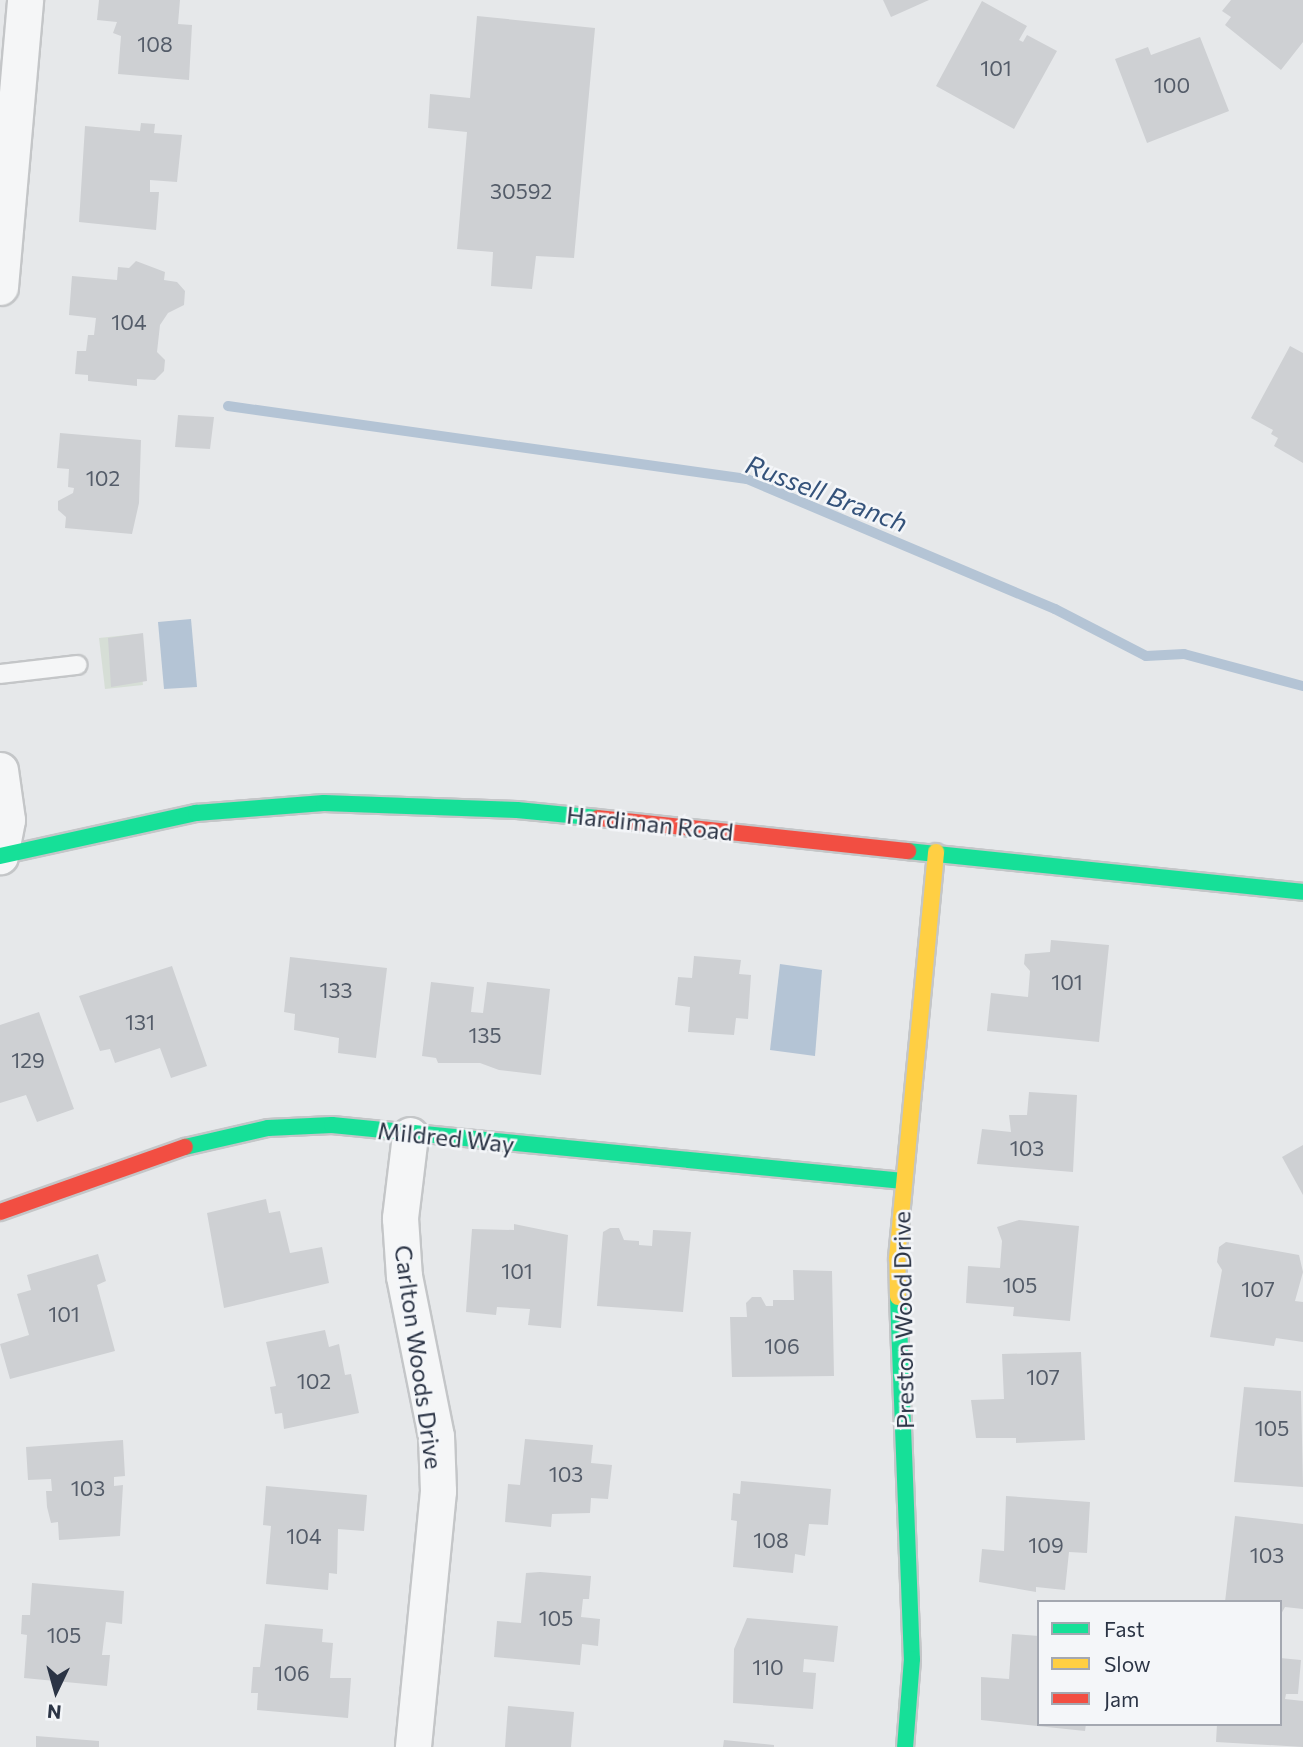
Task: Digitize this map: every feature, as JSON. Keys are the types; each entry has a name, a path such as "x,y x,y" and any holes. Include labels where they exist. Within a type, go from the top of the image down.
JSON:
{"street":[{"path":"0,287 26,0"},
{"path":"0,770 7,820 0,856"},
{"name":"Hardiman Road","path":"0,856 196,813 324,803 517,810 1303,892"},
{"name":"Preston Wood Drive","path":"905,1747 912,1659 897,1258 936,852"},
{"name":"Mildred Way","path":"0,1212 193,1144 268,1128 332,1125 410,1135 903,1181"},
{"name":"Carlton Woods Drive","path":"410,1135 400,1218 404,1276 436,1436 438,1491 413,1747"}],"lane":[{"path":"0,674 77,664"}],"shaded area":[{"path":"137,634 143,685 105,689 99,638"}],"water":[{"path":"191,619 197,687 164,689 158,622"},
{"path":"780,964 822,970 815,1056 770,1050"}],"building":[{"path":"99,0 180,0 178,24 192,25 189,80 118,74 121,36 113,33 117,22 97,20"},
{"path":"883,0 929,0 891,17"},
{"path":"1231,0 1303,0 1303,42 1281,70 1225,25 1231,17 1222,11"},
{"path":"982,1 1027,26 1019,40 1023,42 1027,35 1057,51 1014,129 936,86"},
{"path":"477,16 595,28 574,258 536,256 532,289 491,286 493,252 457,249 467,132 428,128 430,94 470,98"},
{"path":"1200,37 1229,111 1147,143 1115,59 1148,47 1151,55"},
{"path":"141,123 155,124 154,133 182,135 177,182 150,180 150,192 159,192 156,230 79,222 85,126 140,131"},
{"path":"136,261 165,272 164,280 177,282 185,291 184,305 168,313 160,325 157,352 165,360 164,371 155,380 137,379 137,386 88,381 88,375 75,374 77,351 86,351 88,335 94,335 96,318 69,315 72,276 117,280 118,267 129,268"},
{"path":"1290,346 1303,353 1303,463 1274,446 1278,438 1271,434 1273,430 1251,418"},
{"path":"178,415 214,417 210,449 175,447"},
{"path":"60,433 141,440 139,503 132,534 65,528 66,517 58,510 58,501 73,493 74,488 68,487 69,469 57,468"},
{"path":"143,633 147,681 111,687 108,638"},
{"path":"1051,940 1109,945 1099,1042 987,1031 991,993 1028,997 1030,971 1024,964 1025,954 1050,952"},
{"path":"694,956 741,960 739,974 751,975 748,1019 736,1018 734,1035 688,1032 690,1007 675,1005 678,977 692,978"},
{"path":"290,957 387,968 376,1058 338,1053 339,1038 294,1030 295,1014 284,1012"},
{"path":"172,966 207,1066 171,1078 160,1048 115,1063 110,1049 100,1051 79,996"},
{"path":"431,982 474,987 471,1012 483,1013 487,982 550,989 541,1075 499,1070 480,1063 438,1063 436,1058 422,1056"},
{"path":"39,1012 74,1109 37,1122 26,1095 0,1103 0,1025"},
{"path":"1029,1092 1077,1095 1073,1172 977,1164 982,1129 1011,1132 1009,1115 1027,1115"},
{"path":"1303,1145 1303,1195 1282,1157"},
{"path":"266,1199 269,1213 280,1211 290,1253 322,1247 329,1283 224,1308 207,1213"},
{"path":"1019,1220 1079,1226 1070,1321 1013,1316 1014,1307 966,1303 968,1266 1000,1268 1002,1241 997,1227"},
{"path":"514,1224 568,1235 561,1328 528,1325 530,1309 497,1307 496,1315 466,1312 472,1229 514,1230"},
{"path":"610,1228 619,1228 624,1240 639,1241 639,1245 652,1246 653,1230 691,1232 683,1312 597,1306 603,1232"},
{"path":"1226,1242 1299,1255 1303,1272 1295,1301 1303,1302 1303,1342 1276,1338 1274,1346 1210,1337 1222,1270 1217,1262 1219,1247"},
{"path":"98,1254 106,1281 97,1285 115,1351 10,1379 0,1344 29,1335 17,1294 31,1290 27,1275"},
{"path":"793,1270 832,1271 834,1376 732,1377 730,1317 747,1317 746,1303 752,1297 761,1297 766,1306 773,1306 773,1300 794,1300"},
{"path":"325,1330 329,1347 339,1344 345,1375 351,1374 359,1413 284,1429 282,1413 275,1414 270,1387 276,1386 266,1342"},
{"path":"1081,1352 1085,1440 1016,1443 1016,1438 976,1438 971,1400 1004,1399 1002,1354"},
{"path":"1244,1387 1301,1391 1303,1487 1234,1482"},
{"path":"525,1439 593,1445 591,1463 612,1465 608,1499 591,1498 590,1513 552,1514 551,1527 505,1522 508,1484 520,1485"},
{"path":"123,1440 125,1476 114,1477 114,1486 123,1485 120,1536 59,1540 58,1522 51,1523 47,1507 46,1491 52,1491 51,1479 28,1480 26,1447"},
{"path":"741,1481 831,1489 828,1525 809,1524 805,1556 795,1554 793,1573 733,1567 737,1521 731,1520 733,1493 740,1494"},
{"path":"266,1486 367,1495 364,1531 338,1529 337,1574 329,1573 328,1590 266,1584 271,1526 263,1525"},
{"path":"1006,1496 1090,1502 1087,1553 1069,1552 1065,1590 1036,1587 1036,1592 979,1582 982,1549 1004,1551"},
{"path":"1235,1516 1303,1524 1303,1609 1285,1607 1282,1612 1282,1600 1225,1600"},
{"path":"526,1573 591,1576 589,1599 583,1599 581,1617 600,1619 598,1646 582,1644 580,1665 494,1657 497,1621 521,1623"},
{"path":"32,1583 124,1591 122,1624 106,1622 102,1655 110,1655 107,1686 24,1678 27,1635 21,1634 22,1615 30,1615"},
{"path":"747,1618 838,1626 834,1662 804,1659 803,1672 816,1673 813,1709 733,1703 734,1649"},
{"path":"265,1624 323,1629 322,1642 333,1643 330,1678 351,1678 348,1718 257,1710 258,1693 251,1693 253,1667 260,1667"},
{"path":"1012,1634 1037,1636 1037,1726 981,1720 981,1677 1009,1679"},
{"path":"1282,1658 1301,1660 1298,1694 1286,1694 1285,1699 1303,1701 1303,1747 1216,1742 1217,1726 1282,1726"},
{"path":"508,1706 574,1712 571,1747 505,1747"},
{"path":"1038,1726 1086,1726 1085,1731"},
{"path":"36,1736 99,1741 99,1747 36,1747"},
{"path":"724,1740 774,1745 774,1747 723,1747"}],"waterway":[{"name":"Russell Branch","path":"228,406 747,479 1055,609 1146,656 1184,654 1303,686"}],"traffic: fast":[{"path":"0,856 196,813 324,803 517,810 598,818"},
{"path":"908,851 1303,892"},
{"path":"185,1147 268,1128 332,1125 903,1181"},
{"path":"898,1297 912,1659 905,1747"}],"traffic: slow":[{"path":"898,1297 897,1258 936,852"}],"traffic: jam":[{"path":"598,818 908,851"},
{"path":"0,1212 185,1147"}]}
